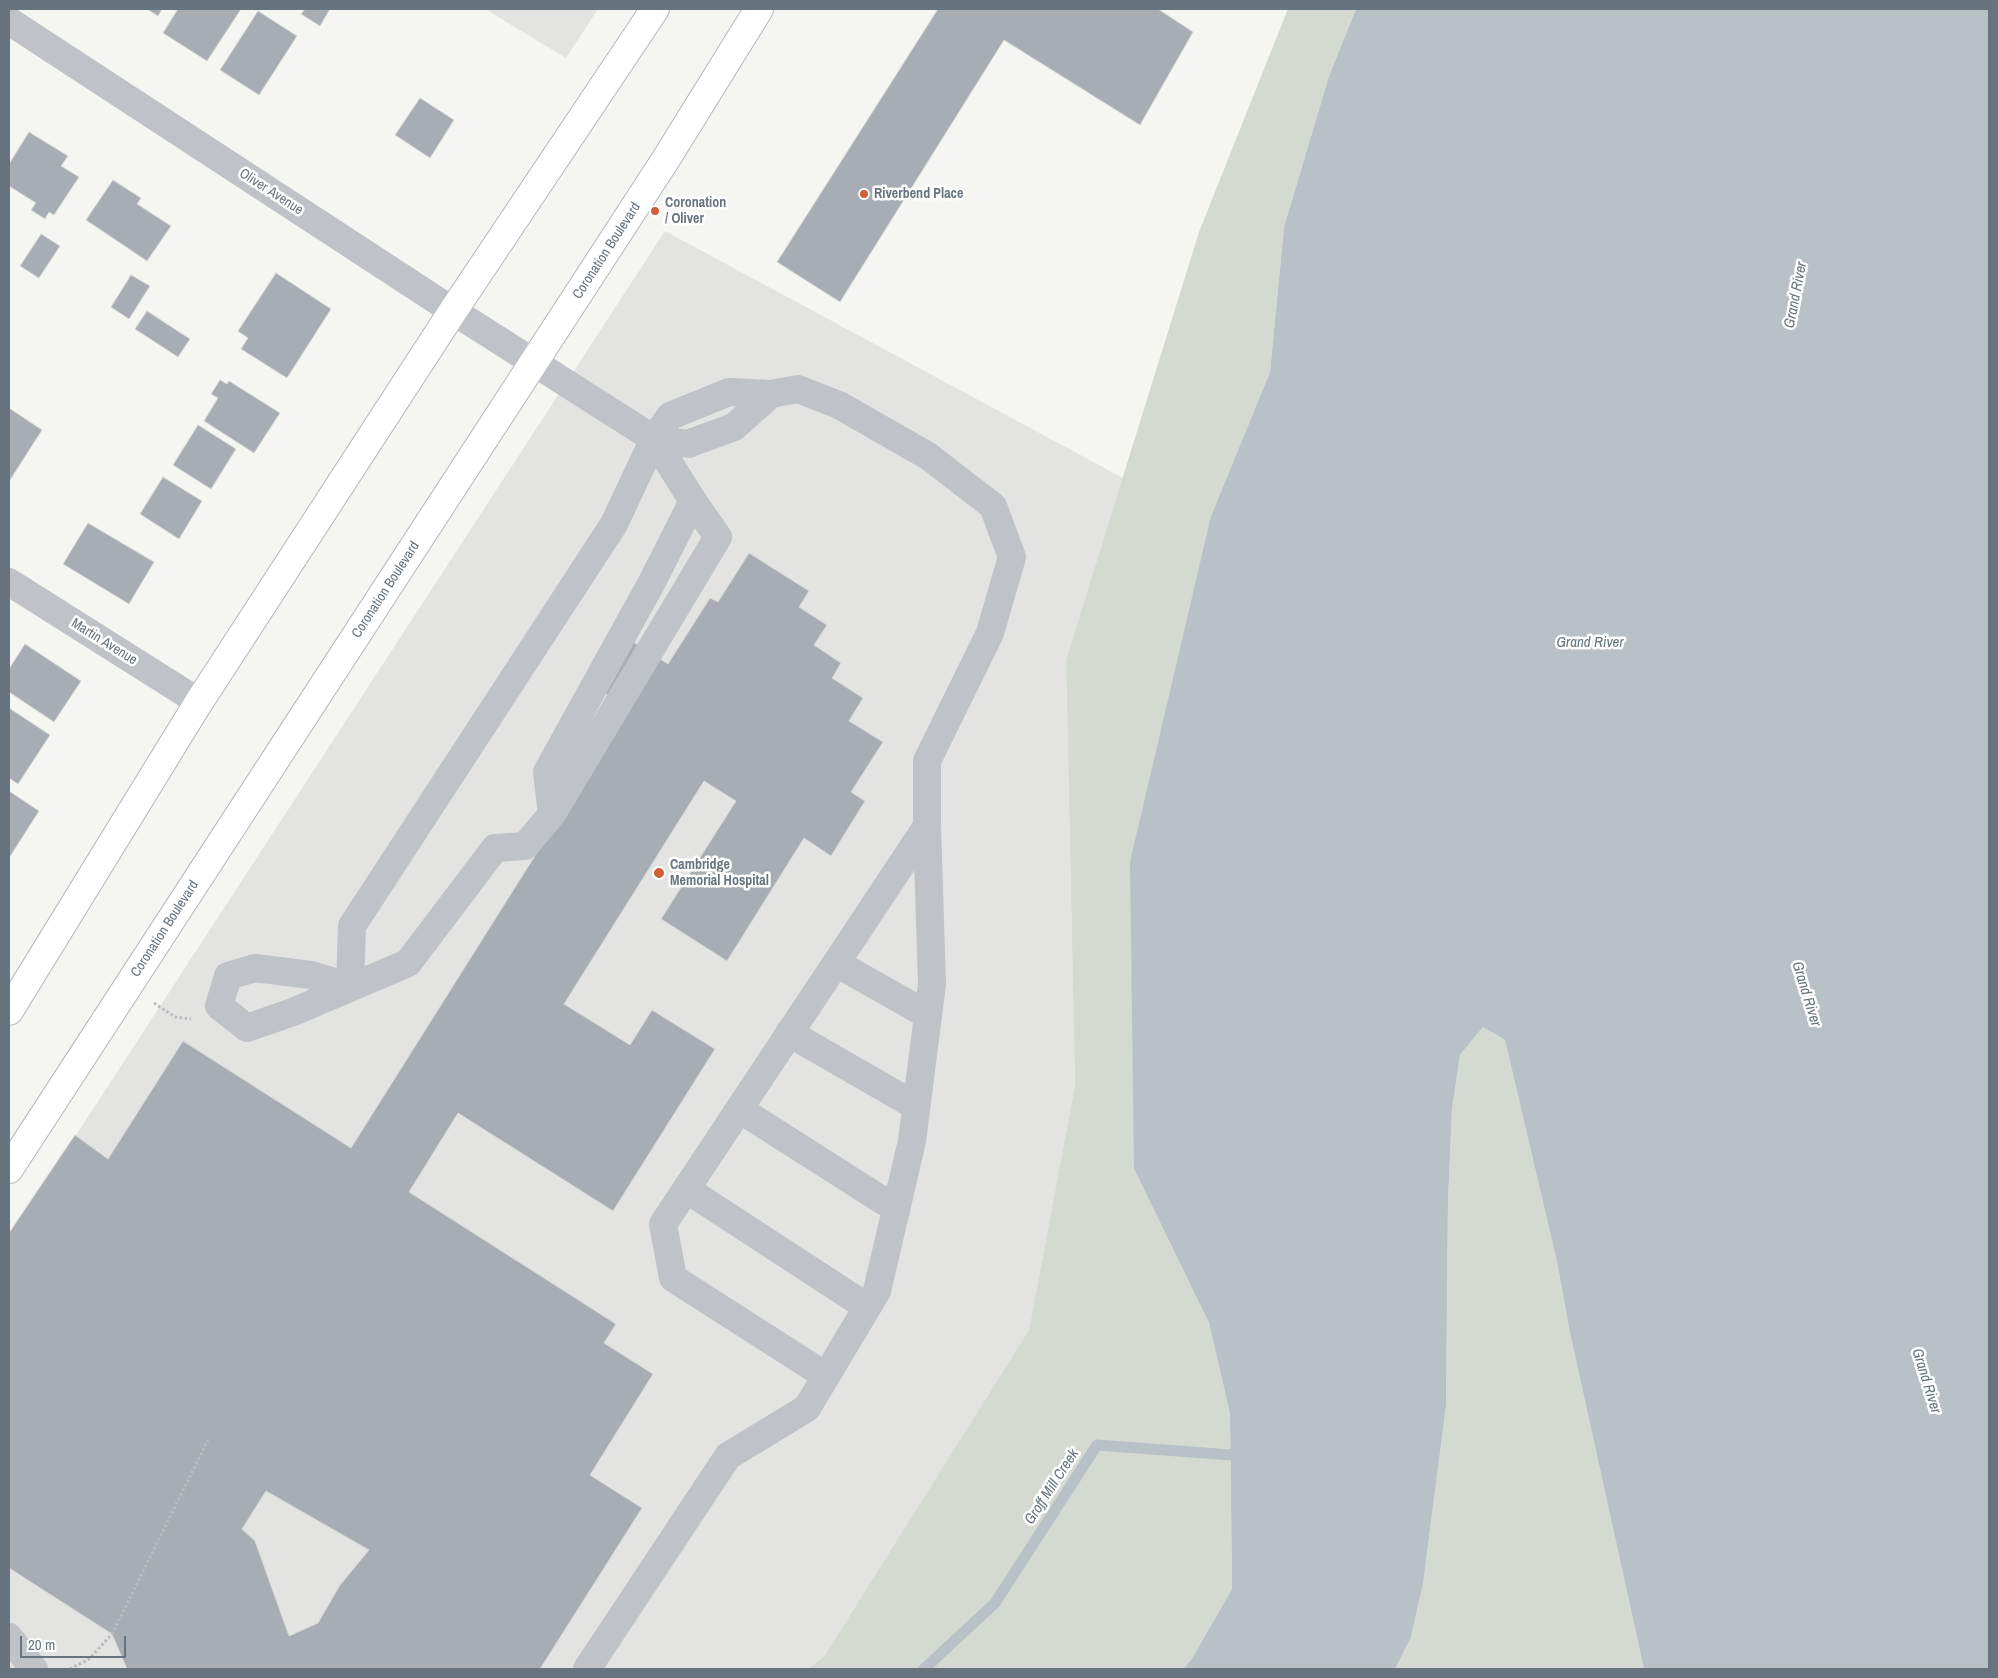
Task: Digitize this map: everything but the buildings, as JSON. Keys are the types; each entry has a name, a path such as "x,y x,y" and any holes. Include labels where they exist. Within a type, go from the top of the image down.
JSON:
{"main road":[{"path":"9,1012 199,702 453,312 655,9"},
{"name":"Coronation Boulevard","path":"9,1169 666,159 759,9"}],"street":[{"name":"Oliver Avenue","path":"9,21 453,312 654,439"},
{"path":"587,1669 728,1456 807,1408 877,1290 912,1141 932,984 927,761 990,633 1012,557 993,506 928,456 839,405 798,388 771,394 734,427 689,444 654,439"},
{"path":"654,439 718,537 552,814 525,846 495,848 408,963 350,987 352,926 614,524 654,439"},
{"path":"552,814 547,772 652,582 693,501"},
{"name":"Martin Avenue","path":"9,582 199,702"},
{"path":"826,1376 673,1278 663,1224 927,826"},
{"path":"836,963 928,1015"},
{"path":"789,1033 916,1106"},
{"path":"739,1109 896,1209"},
{"path":"686,1189 867,1307"},
{"path":"12,1646 34,1669"}],"path":[{"path":"149,1000 175,1017 193,1020"},
{"path":"70,1669 89,1659 112,1634 208,1440"}],"shaded area":[{"path":"485,9 598,9 566,58"},
{"path":"1288,9 1356,9 1329,76 1284,227 1270,372 1211,516 1134,1169 1209,1323 1230,1414 1232,1589 1191,1660 1183,1669 808,1669 825,1655 1029,1330 1075,1085 1066,660 1199,232"},
{"name":"Cambridge Memorial Hospital","path":"665,231 1123,478 1066,660 1075,1085 1029,1331 825,1655 808,1669 9,1669 9,1238"},
{"path":"1483,1027 1505,1040 1557,1262 1570,1333 1644,1669 1395,1669 1411,1637 1423,1584 1446,1406 1448,1202 1452,1109 1460,1055"}],"water":[{"name":"Grand River","path":"1356,9 1989,9 1989,1669 1644,1669 1570,1333 1557,1262 1505,1040 1483,1027 1460,1055 1452,1109 1448,1202 1446,1406 1423,1584 1411,1637 1395,1669 1183,1669 1191,1660 1232,1589 1230,1414 1209,1323 1134,1169 1130,862 1211,516 1270,372 1284,227 1329,76"}],"waterway":[{"name":"Groff Mill Creek","path":"924,1669 995,1603 1097,1445 1245,1456"}],"place":[{"name":"Riverbend Place","path":"864,194"},
{"name":"Coronation / Oliver","path":"655,211"},
{"name":"Cambridge Memorial Hospital","path":"659,873"}]}
